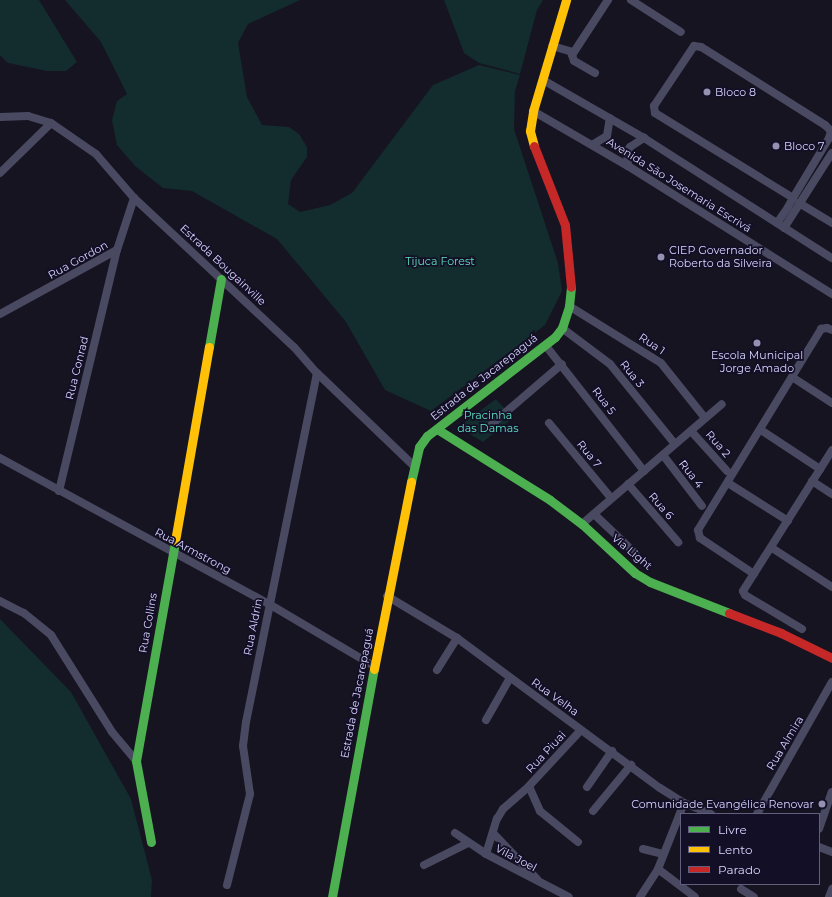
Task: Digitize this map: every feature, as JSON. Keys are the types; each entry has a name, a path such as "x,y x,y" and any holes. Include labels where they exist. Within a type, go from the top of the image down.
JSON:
{"street":[{"name":"Estrada de Jacarepaguá","path":"332,897 387,596 414,466 422,442 546,346 562,328 569,306 571,286 565,225 532,146 530,131 533,111 566,0"},
{"path":"595,73 574,61 574,52 608,0"},
{"path":"631,0 681,32"},
{"path":"552,46 574,52"},
{"path":"780,226 796,200 829,138 829,128 701,47 694,46 654,106 655,113 796,200 832,223"},
{"name":"Avenida São Josemaria Escrivá","path":"543,80 644,138 832,258"},
{"name":"Avenida São Josemaria Escrivá","path":"533,111 628,166 832,294"},
{"name":"Estrada Bougainville","path":"0,118 28,116 51,123 96,154 134,198 294,347 317,373 414,466"},
{"path":"592,145 607,136 610,118"},
{"path":"0,173 51,123"},
{"path":"628,166 626,158 630,147 644,138"},
{"path":"796,200 832,153"},
{"name":"Rua Gordon","path":"0,314 117,250 134,198"},
{"name":"Rua Conrad","path":"59,491 117,250"},
{"name":"Rua Collins","path":"136,761 221,279"},
{"name":"Rua 1","path":"569,306 661,363 705,418"},
{"name":"Rua 3","path":"562,328 610,364 675,444"},
{"path":"754,574 700,538 697,533 821,329 827,328 832,330"},
{"name":"Rua 5","path":"546,346 562,364 644,471"},
{"path":"492,424 562,364"},
{"name":"Rua Aldrin","path":"227,885 250,794 243,746 269,604 317,373"},
{"path":"792,377 832,403"},
{"path":"582,524 722,404"},
{"name":"Rua 7","path":"549,423 611,498"},
{"name":"Via Light","path":"437,429 550,500 582,524 635,573 650,582 781,633 832,658"},
{"path":"761,430 820,469"},
{"name":"Rua 2","path":"691,431 727,471"},
{"path":"802,629 744,594 743,589 772,548 832,450"},
{"name":"Rua 4","path":"663,455 702,506"},
{"name":"Rua Armstrong","path":"0,458 269,604 374,666"},
{"path":"812,481 832,494"},
{"path":"728,483 788,521"},
{"name":"Rua 6","path":"628,484 678,542"},
{"path":"594,514 634,553"},
{"path":"772,548 832,587"},
{"name":"Rua Velha","path":"387,596 457,638 581,730 684,803 709,813"},
{"path":"0,601 24,613 51,635 112,732 136,761 151,842"},
{"path":"437,670 457,638"},
{"path":"486,720 510,678"},
{"name":"Rua Almira","path":"758,813 832,682"},
{"name":"Rua Piuai","path":"578,842 540,811 529,786 581,730"},
{"path":"587,787 612,751"},
{"path":"593,811 631,765"},
{"path":"486,854 503,809 529,786"},
{"path":"820,826 832,792"},
{"path":"640,897 658,869 684,803"},
{"name":"Vila Joel","path":"455,833 486,854 569,897"},
{"path":"493,833 542,884"},
{"path":"424,865 468,843"},
{"path":"820,847 832,852"},
{"path":"643,849 663,854"},
{"path":"658,869 695,896"},
{"path":"829,897 832,889"},
{"path":"741,890 754,897"}],"green space":[{"path":"0,0 39,0 77,62 66,71 47,71 8,63 0,55"},
{"name":"Tijuca Forest","path":"65,0 300,0 248,24 238,43 247,97 262,125 289,127 299,134 307,147 307,157 291,180 288,204 300,212 330,205 352,193 433,85 479,65 520,75 515,91 514,129 558,263 562,291 545,325 431,411 385,390 346,322 277,239 192,191 163,188 135,166 117,145 112,120 117,101 127,94 101,42"},
{"path":"444,0 543,0 537,10 520,74 479,63 464,53"},
{"name":"Pracinha das Damas","path":"496,399 513,418 483,442 458,427"},
{"path":"0,619 71,692 131,799 152,880 151,897 0,897"}],"traffic: fast":[{"path":"209,347 221,279"},
{"path":"411,482 419,447 427,436 555,337 562,328 569,306 571,287"},
{"path":"437,429 550,500 582,524 635,573 650,582 729,613"},
{"path":"151,842 136,761 175,541"},
{"path":"332,897 374,669"}],"traffic: slow":[{"path":"534,146 530,131 533,111 566,0"},
{"path":"175,541 209,347"},
{"path":"374,669 411,482"}],"traffic: jam":[{"path":"534,146 565,225 571,287"},
{"path":"729,613 781,633 832,658"}],"place":[{"name":"Bloco 8","path":"707,92"},
{"name":"Bloco 7","path":"776,146"},
{"name":"CIEP Governador Roberto da Silveira","path":"661,257"},
{"name":"Escola Municipal Jorge Amado","path":"757,343"},
{"name":"Comunidade Evangélica Renovar","path":"822,804"}]}
